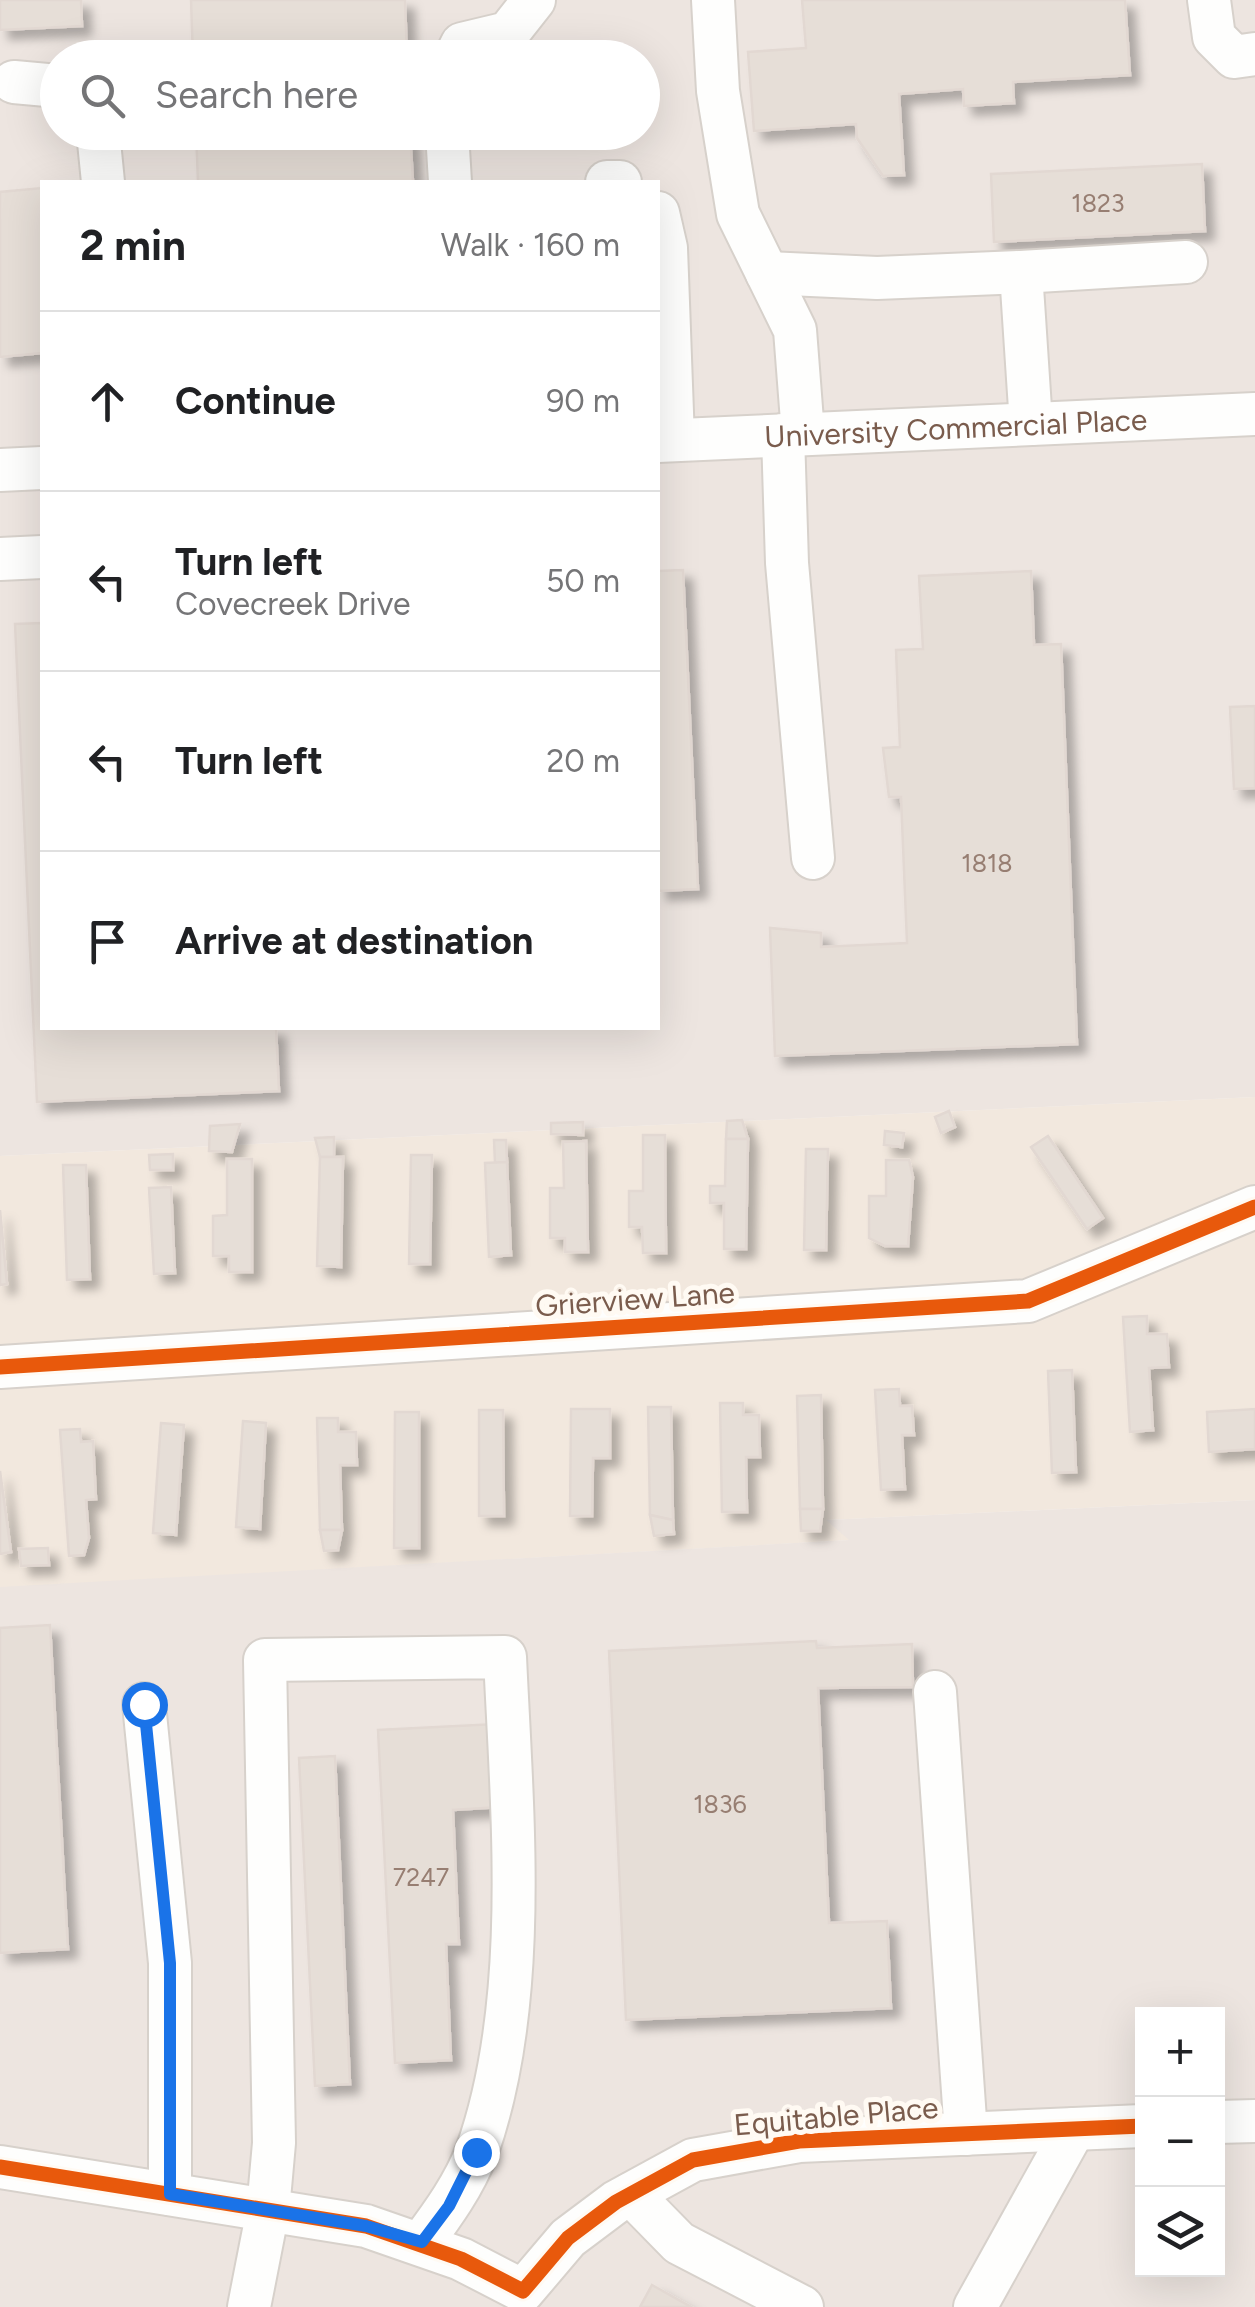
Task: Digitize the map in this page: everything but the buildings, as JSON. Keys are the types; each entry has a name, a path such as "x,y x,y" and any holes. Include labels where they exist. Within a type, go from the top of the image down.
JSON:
{"street":[{"path":"479,40 508,33 534,0"},
{"path":"713,0 718,90 738,214 795,330 787,564 813,858"},
{"path":"1209,0 1214,38 1234,57 1255,54"},
{"path":"14,82 40,84"},
{"path":"100,150 103,180"},
{"path":"448,150 450,180"},
{"path":"660,222 666,248 665,441"},
{"path":"767,273 877,278 1186,262"},
{"path":"1022,272 1031,424"},
{"name":"University Commercial Place","path":"665,441 1255,414"},
{"path":"0,470 40,468"},
{"path":"0,558 40,557"},
{"name":"Grierview Lane","path":"0,1367 1028,1301 1255,1207"},
{"path":"0,2167 170,2194 268,2210 366,2226 422,2242 449,2206 476,2152 502,2047 514,1868 505,1657 264,1660 274,2143 268,2210 250,2307"},
{"path":"934,1692 966,2134"},
{"path":"144,1704 170,1963 170,2194"},
{"path":"1225,2122 1255,2121"},
{"name":"Equitable Place","path":"422,2242 523,2291 568,2238 631,2194 693,2160 755,2146 1135,2126"},
{"path":"975,2307 1074,2128"},
{"path":"631,2194 680,2243 802,2307"}],"shaded area":[{"path":"0,0 1255,0 1255,1097 0,1156"},
{"path":"1255,1097 1255,1500 827,1520 851,1540 0,1588 0,1156"},
{"path":"1255,1500 1255,2307 0,2307 0,1587 849,1540 826,1520"}],"cycle path":[{"path":"0,1367 1028,1301 1255,1207"},
{"path":"0,2167 366,2226 461,2259 523,2291 568,2238 616,2202 693,2160 799,2141 1135,2126"}],"route":[{"path":"144,1704 170,1963 170,2194 366,2226 422,2242 449,2206 476,2152"}]}
